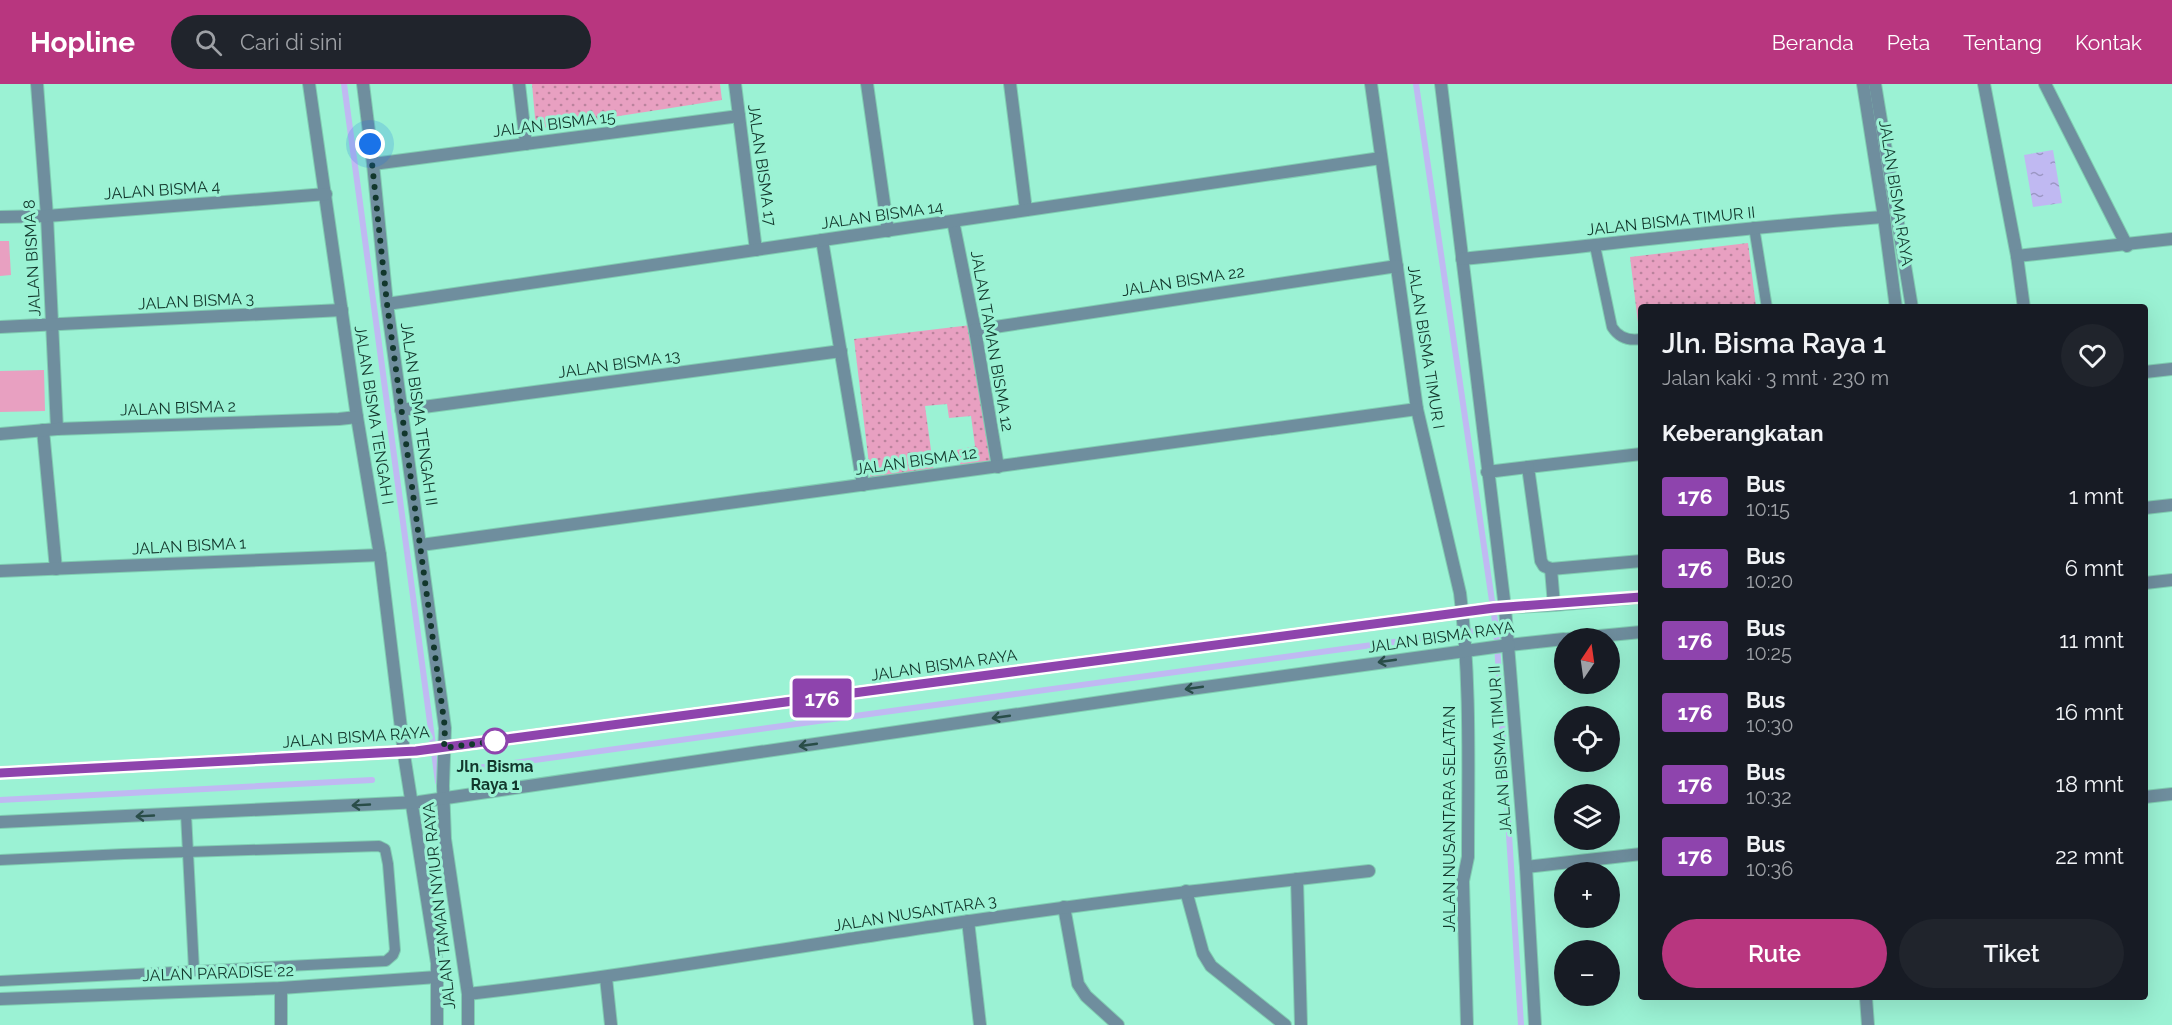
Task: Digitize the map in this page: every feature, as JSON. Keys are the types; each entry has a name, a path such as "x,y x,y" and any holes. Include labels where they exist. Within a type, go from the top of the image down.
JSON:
{"street":[{"name":"JALAN BISMA 8","path":"37,84 47,216 57,429"},
{"name":"JALAN BISMA TENGAH I","path":"309,84 357,417 410,752 438,977 437,1025"},
{"name":"JALAN BISMA TENGAH II","path":"363,84 387,304 445,728 440,748"},
{"path":"519,84 526,144"},
{"name":"JALAN BISMA 17","path":"735,84 756,250"},
{"path":"867,84 888,231"},
{"path":"1010,84 1026,210"},
{"name":"JALAN BISMA TIMUR I","path":"1371,84 1417,409 1465,615"},
{"name":"JALAN BISMA TIMUR II","path":"1441,84 1461,237 1487,472 1499,608 1506,645 1526,867 1534,1025"},
{"name":"JALAN BISMA RAYA","path":"1863,84 1895,304"},
{"path":"1875,84 1911,304"},
{"path":"1984,84 2017,256 2023,304"},
{"path":"2045,84 2127,246"},
{"name":"JALAN BISMA 15","path":"373,164 739,116"},
{"name":"JALAN BISMA 14","path":"387,304 1382,158"},
{"name":"JALAN BISMA 4","path":"0,217 47,216 326,194"},
{"name":"JALAN BISMA TIMUR II","path":"1462,259 1754,227 1884,217"},
{"name":"JALAN TAMAN BISMA 12","path":"953,221 975,330 998,466"},
{"path":"822,240 863,485"},
{"path":"2017,256 2172,240"},
{"name":"JALAN BISMA 22","path":"975,330 1397,266"},
{"name":"JALAN BISMA 3","path":"0,327 342,310"},
{"name":"JALAN BISMA 13","path":"402,410 841,351"},
{"path":"2148,372 2172,369"},
{"name":"JALAN BISMA 12","path":"421,545 1417,409"},
{"name":"JALAN BISMA 2","path":"0,434 57,429 357,417"},
{"path":"43,430 56,569"},
{"path":"1487,472 1638,454"},
{"path":"1528,467 1541,561 1544,566 1551,569 1638,561"},
{"path":"2148,508 2172,505"},
{"name":"JALAN BISMA 1","path":"0,571 380,555"},
{"path":"1551,569 1554,605"},
{"path":"2148,583 2172,580"},
{"name":"JALAN BISMA RAYA","path":"0,773 410,752 1465,615 1499,608 1638,597"},
{"name":"JALAN NUSANTARA SELATAN","path":"1465,615 1468,648 1468,857 1463,881 1467,1025"},
{"name":"JALAN BISMA RAYA","path":"1620,634 1638,632"},
{"name":"JALAN BISMA RAYA","path":"0,822 415,803 1468,648 1554,640"},
{"name":"JALAN TAMAN NYIUR RAYA","path":"440,748 445,839 468,994 468,1025"},
{"path":"2148,797 2172,794"},
{"path":"1526,867 1638,854"},
{"name":"JALAN NUSANTARA 3","path":"468,994 606,978 1064,907 1369,871"},
{"path":"1297,879 1300,1025"},
{"path":"1186,891 1203,952 1212,966 1286,1025"},
{"path":"1064,907 1078,984 1086,996 1118,1025"},
{"path":"968,921 980,1025"},
{"name":"JALAN PARADISE 22","path":"0,999 281,988 438,977"},
{"path":"606,978 611,1025"},
{"path":"281,988 281,1025"},
{"path":"1866,1000 1868,1025"}],"lane":[{"path":"1754,227 1766,304"},
{"path":"1595,246 1612,327 1621,337 1638,339"},
{"path":"186,814 194,970"},
{"path":"0,860 379,846 385,849 388,864 395,938 395,950 386,961 0,981"}],"shaded area":[{"path":"532,84 720,84 722,100 536,129"},
{"path":"0,241 9,241 11,275 0,276"},
{"path":"1748,243 1756,304 1638,304 1638,323 1630,257"},
{"path":"971,325 994,461 961,467 957,450 975,446 971,416 949,418 947,404 925,406 934,472 871,481 854,339"},
{"path":"44,370 45,411 0,412 0,371"}],"water":[{"path":"2053,150 2062,203 2033,207 2024,155"}],"waterway":[{"path":"344,84 438,782"},
{"path":"1416,84 1496,628 1521,1025"},
{"path":"462,770 1496,628"},
{"path":"0,800 372,780"}],"bus line":[{"name":"176","path":"0,773 416,751 1494,608 1638,597"}],"place":[{"name":"Jln. Bisma Raya 1","path":"495,741"}],"route":[{"path":"370,144 387,304 445,728 444,748 495,741"}]}
